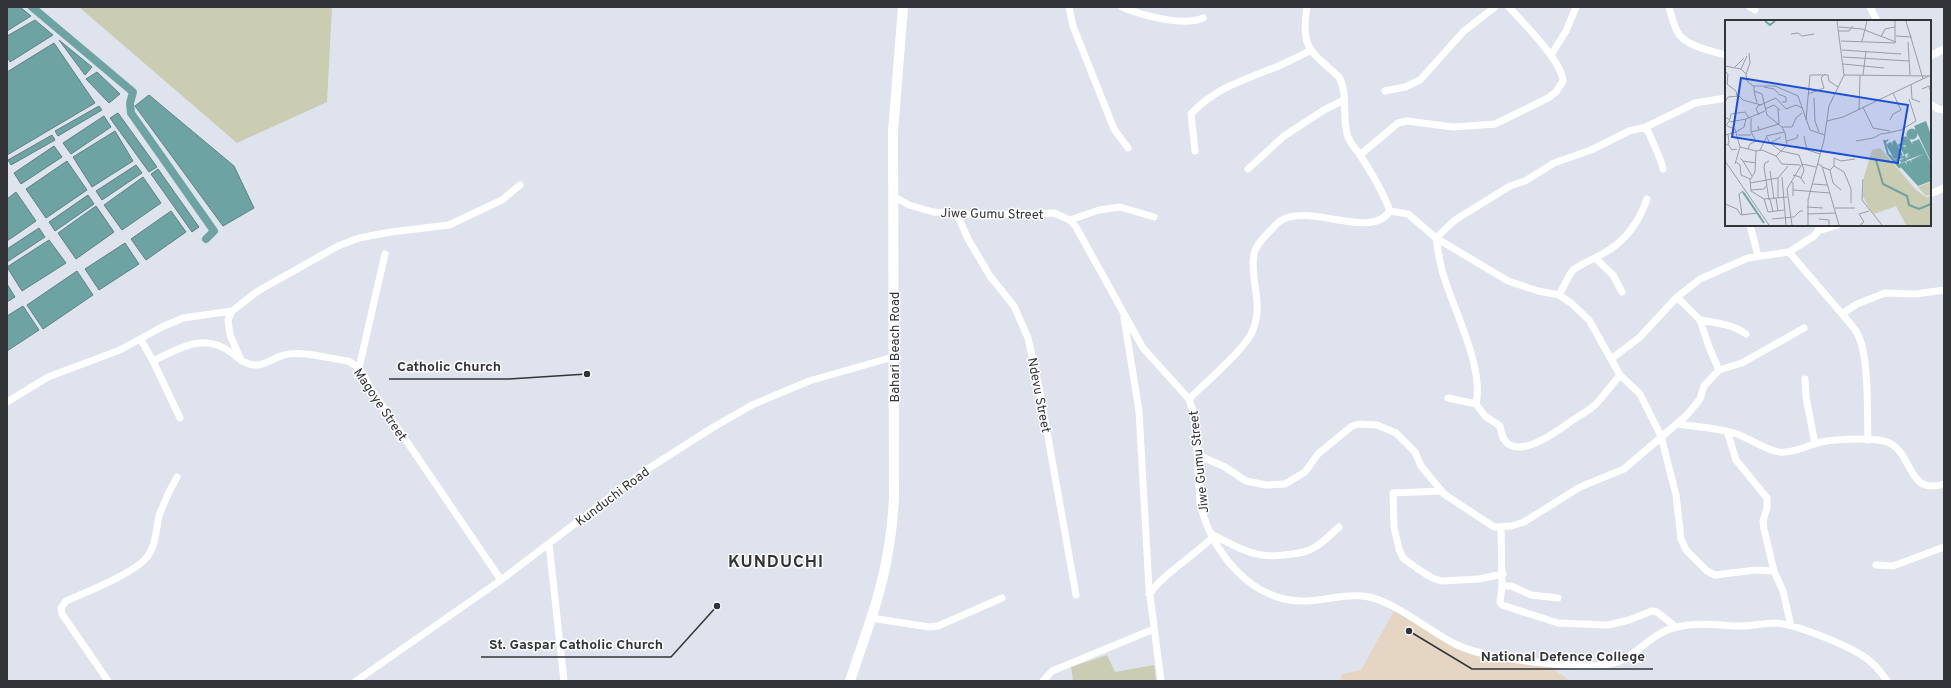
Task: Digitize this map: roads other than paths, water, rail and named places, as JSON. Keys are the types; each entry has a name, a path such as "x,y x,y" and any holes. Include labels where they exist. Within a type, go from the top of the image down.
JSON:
{"street":[{"name":"Bahari Beach Road","path":"850,681 871,618 887,559 892,532 894,496 893,132 903,7"},
{"path":"1069,7 1073,26 1114,129 1128,148"},
{"path":"1122,7 1139,14 1168,20 1196,20 1203,18"},
{"path":"1307,7 1307,46 1339,77 1344,89 1345,120 1348,138 1360,155 1390,212"},
{"path":"1386,91 1405,87 1420,80 1464,31 1495,7"},
{"path":"1360,155 1398,123 1407,121 1453,127 1495,124 1548,98 1556,92 1563,81 1560,70 1551,55 1509,7"},
{"path":"1551,55 1566,31 1576,7"},
{"path":"1669,7 1677,31 1681,37 1701,47 1725,55"},
{"path":"1870,7 1876,20"},
{"path":"1931,56 1944,49"},
{"path":"1195,151 1191,114 1203,102 1213,94 1239,81 1283,64 1311,50"},
{"path":"1436,238 1455,220 1510,186 1525,181 1554,163 1591,150 1629,131 1646,128 1695,103 1725,98"},
{"path":"1248,169 1284,136 1324,110 1344,100"},
{"path":"1931,105 1938,109 1944,110"},
{"path":"1646,128 1654,148 1662,162 1663,169"},
{"path":"240,360 230,335 228,320 232,311 258,291 338,246 359,238 391,232 449,225 502,200 520,185"},
{"path":"1931,194 1944,188"},
{"name":"Jiwe Gumu Street","path":"893,196 909,205 933,212 957,214 1054,213 1070,220 1076,227 1143,348 1189,399 1195,417 1200,503 1203,516 1211,533 1229,563 1238,574 1253,586 1281,598 1294,600 1349,596 1372,598 1390,605 1457,645 1472,651 1543,663 1613,664 1625,659 1663,632 1676,627 1700,624 1739,626 1775,623 1791,626 1860,653 1872,663 1887,681"},
{"path":"1560,295 1572,271 1620,242 1632,230 1641,215 1647,199"},
{"path":"1070,220 1099,210 1120,207 1154,217"},
{"path":"1390,212 1408,214 1436,238 1508,281 1538,291 1560,295 1589,320 1620,375 1640,394 1661,436 1676,494 1681,539 1686,550 1708,571 1715,575 1756,570 1774,571"},
{"path":"1189,399 1251,334 1258,311 1254,254 1261,240 1279,221 1301,214 1319,215 1345,222 1364,222 1384,219 1390,212"},
{"name":"Ndevu Street","path":"957,214 968,239 990,276 1014,306 1028,338 1040,392 1076,595"},
{"path":"1750,226 1758,256"},
{"path":"1611,359 1639,338 1677,297 1700,279 1724,267 1758,256 1789,252 1807,242 1819,228 1832,226"},
{"path":"1436,238 1441,268 1468,342 1476,376 1478,396 1476,404"},
{"path":"1789,252 1859,336 1867,385 1868,440"},
{"path":"359,368 385,254"},
{"path":"1595,258 1613,276 1622,292"},
{"path":"1842,314 1856,304 1885,293 1916,294 1944,290"},
{"path":"1677,297 1700,320 1719,370"},
{"path":"7,402 48,377 120,350 141,340 162,327 183,318 232,311"},
{"path":"1123,311 1139,411 1143,511 1150,594 1161,681"},
{"path":"1700,320 1724,324 1738,329 1746,334"},
{"path":"1198,455 1225,467 1246,481 1279,486 1305,472 1318,454 1352,426 1359,424 1376,425 1396,433 1407,443 1415,452 1421,466 1441,491 1494,527 1501,527 1524,522 1580,487 1624,469 1651,447 1661,436 1678,424 1700,399 1704,386 1719,370 1742,363 1804,328"},
{"path":"141,340 153,361 180,418"},
{"name":"Magoye Street","path":"153,361 187,346 207,342 222,346 240,360 249,364 257,365 285,354 298,354 348,361 359,368 369,386 501,580"},
{"name":"Kunduchi Road","path":"356,681 501,580 643,472 712,428 752,405 809,381 893,357"},
{"path":"1448,398 1476,404 1486,416 1500,426 1501,433 1507,443 1519,448 1549,437 1595,405 1620,375"},
{"path":"1805,379 1806,397 1815,444"},
{"path":"1678,424 1727,431 1779,452 1791,452 1815,444 1868,440 1885,441 1891,444 1905,459 1920,483 1926,486 1944,484"},
{"path":"1727,431 1736,460 1766,498 1767,508 1763,521 1764,529 1774,571 1783,591 1791,626"},
{"path":"108,681 62,614 61,608 66,601 124,574 147,557 153,546 159,516 177,477"},
{"path":"1441,491 1392,493 1394,527 1404,558 1432,578 1442,581 1479,579 1503,574"},
{"path":"1211,533 1241,550 1257,555 1274,557 1305,552 1315,547 1339,527"},
{"path":"1501,527 1503,574 1500,602 1502,606 1558,623 1608,625 1629,620 1652,611 1657,612 1676,627"},
{"path":"1150,594 1164,576 1203,547 1212,538 1211,533"},
{"path":"548,544 564,681"},
{"path":"1876,565 1893,566 1944,547"},
{"path":"1502,586 1511,586 1531,595 1558,598"},
{"path":"871,618 929,627 938,626 1002,598"},
{"path":"1043,681 1052,671 1154,629"}],"waterway":[{"path":"32,7 133,92 130,103 131,113 214,231 206,239"}],"place":[{"name":"Catholic Church","path":"587,374"},
{"name":"St. Gaspar Catholic Church","path":"717,606"},
{"name":"National Defence College","path":"1409,631"}],"district":[{"name":"KUNDUCHI","path":"776,561"}]}
